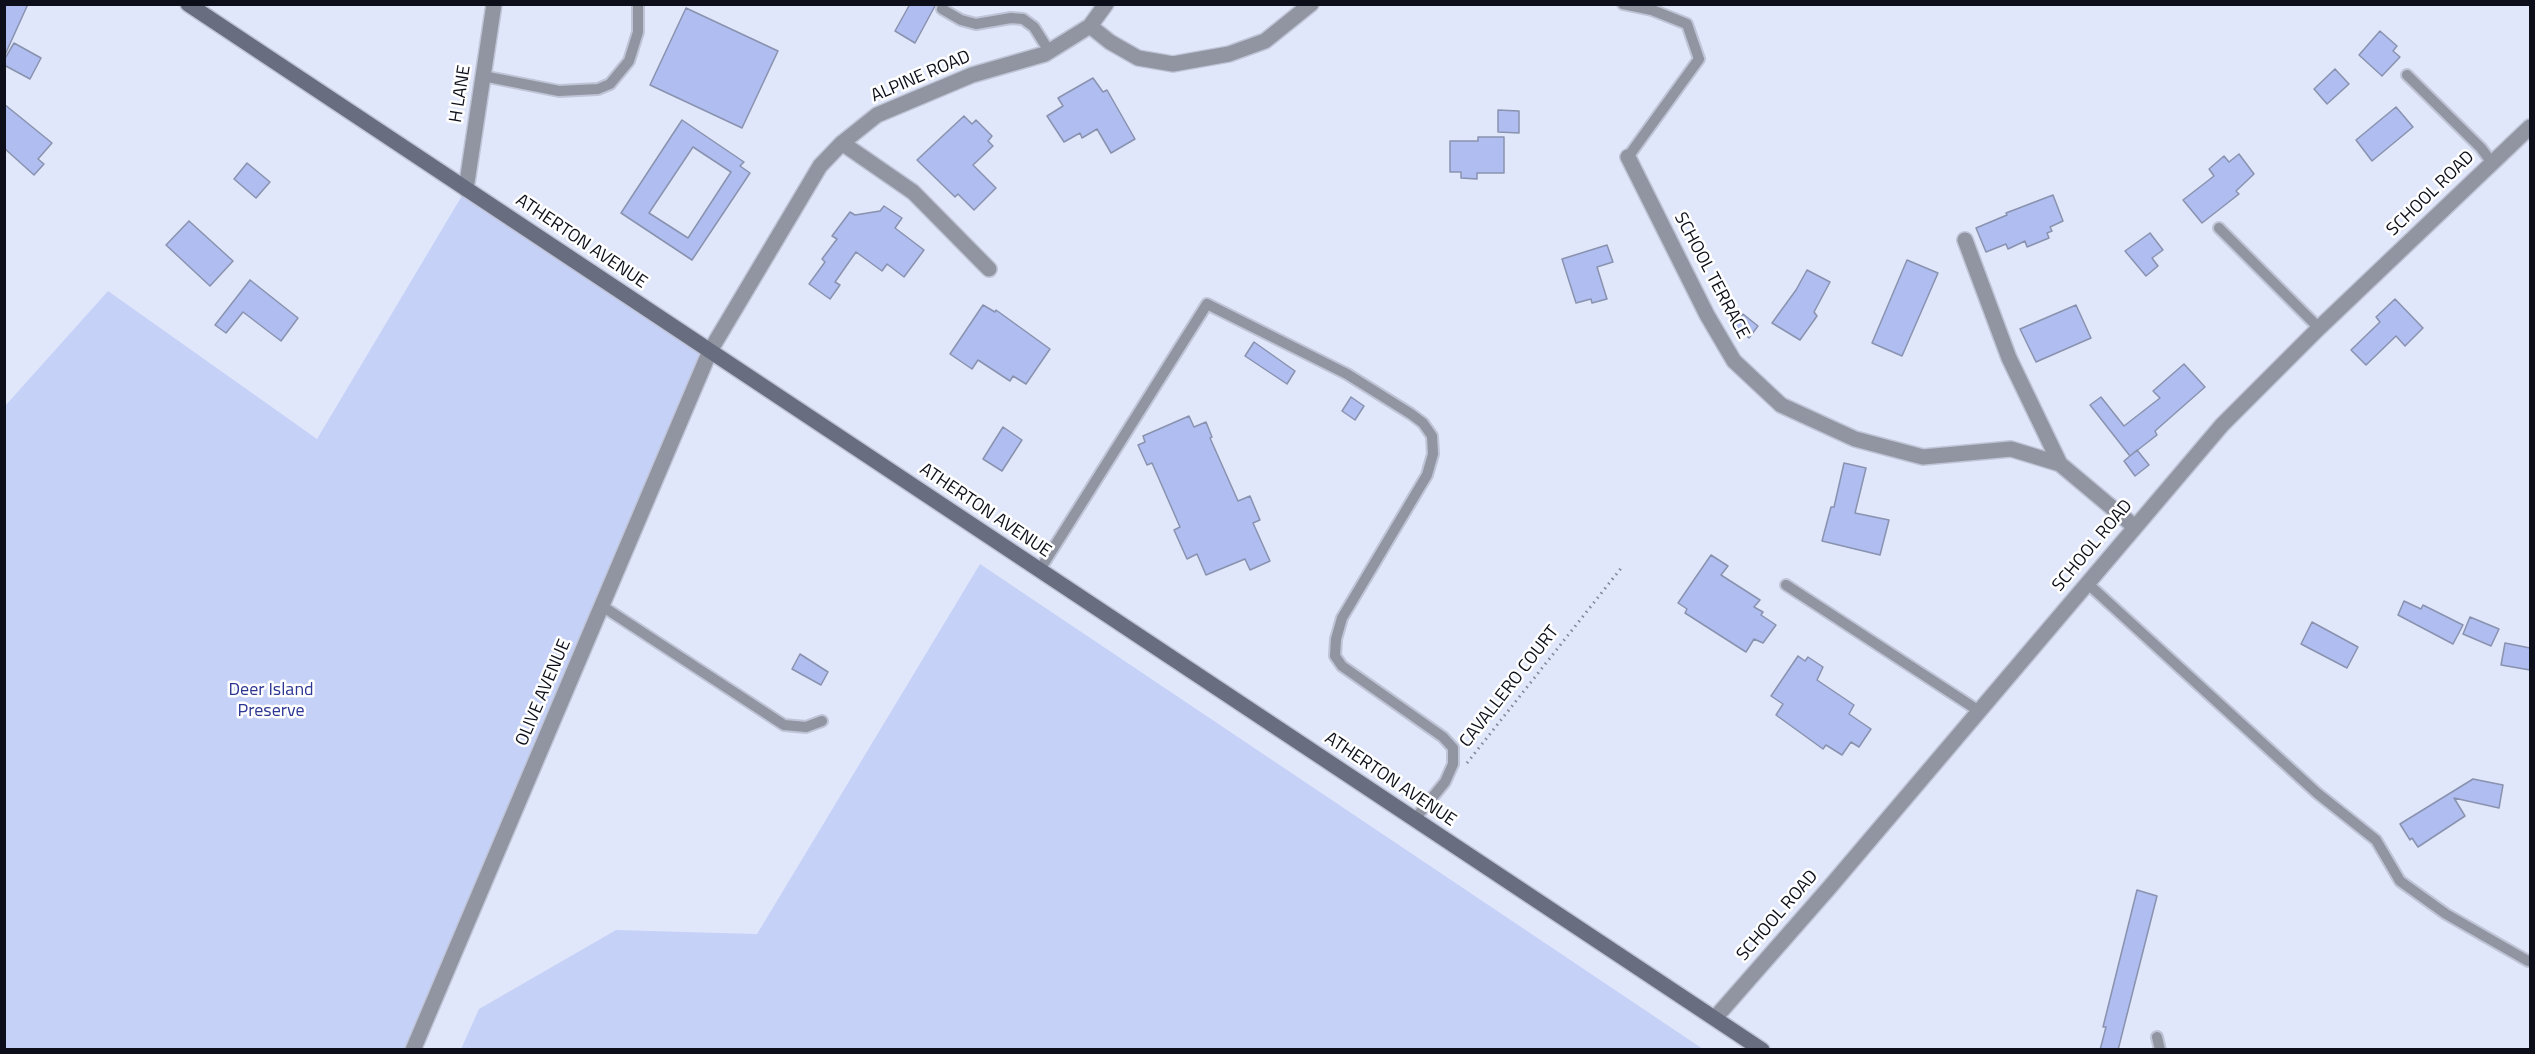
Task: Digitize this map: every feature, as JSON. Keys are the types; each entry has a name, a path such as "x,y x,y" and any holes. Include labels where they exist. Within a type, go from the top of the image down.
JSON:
{"main road":[{"name":"ATHERTON AVENUE","path":"188,4 1762,1050"}],"street":[{"name":"H LANE","path":"466,189 494,4"},
{"name":"ALPINE ROAD","path":"710,351 820,166 842,142 877,115 972,75 1049,51 1090,26 1106,4"},
{"path":"1090,26 1110,42 1138,58 1173,64 1229,54 1265,40 1311,4"},
{"name":"SCHOOL ROAD","path":"1715,1018 1829,888 2222,424 2530,127"},
{"path":"842,142 913,192 989,269"},
{"name":"SCHOOL TERRACE","path":"1628,157 1707,315 1734,361 1781,405 1855,440 1923,457 2011,449 2060,464 2135,527"},
{"name":"SCHOOL TERRACE","path":"1965,240 2009,358 2060,464"},
{"name":"OLIVE AVENUE","path":"413,1050 710,351"}],"lane":[{"path":"483,76 559,91 598,89 610,84 629,61 638,32 638,4"},
{"name":"SCHOOL TERRACE","path":"1623,4 1652,10 1687,24 1699,59 1628,157"},
{"path":"942,9 961,20 976,24 1011,18 1023,19 1034,27 1049,51"},
{"path":"2408,75 2481,148 2492,163"},
{"path":"2218,228 2319,328"},
{"path":"1039,571 1207,304 1347,374 1412,414 1424,423 1432,436 1432,454 1427,475 1342,618 1336,639 1335,656 1342,666 1443,737 1453,748 1453,764 1445,783 1414,820"},
{"path":"2087,584 2309,785 2376,840 2400,881 2446,914 2528,961 2530,960"},
{"path":"1786,585 1979,711"},
{"path":"602,606 784,725 806,727 822,721"},
{"path":"2157,1037 2160,1050"}],"path":[{"name":"CAVALLERO COURT","path":"1463,769 1622,567"}],"green space":[{"name":"Deer Island Preserve","path":"466,189 710,351 413,1049 5,1050 5,406 108,291 317,439"},
{"path":"980,564 1703,1049 461,1049 479,1009 616,930 757,934"}],"building":[{"path":"4,4 28,4 4,57"},
{"path":"910,4 936,4 915,43 895,31"},
{"path":"686,8 778,51 742,128 650,85"},
{"path":"2380,31 2397,46 2393,51 2400,57 2382,76 2359,55"},
{"path":"14,43 41,58 30,79 4,65 4,60"},
{"path":"2335,69 2349,84 2327,104 2314,89"},
{"path":"1093,78 1103,92 1107,90 1135,139 1111,153 1097,129 1082,138 1080,133 1064,142 1047,116 1063,106 1058,98"},
{"path":"4,104 52,143 38,159 44,164 34,175 4,148"},
{"path":"2396,107 2413,127 2372,161 2356,140"},
{"path":"1498,110 1519,111 1519,133 1498,132"},
{"path":"964,116 972,124 976,120 992,136 988,141 993,146 973,165 996,188 974,210 958,194 955,197 917,160"},
{"path":"682,120 744,162 740,166 750,173 692,260 621,213","holes":["693,147 731,172 688,238 649,213"]},
{"path":"1478,137 1504,137 1504,173 1477,173 1477,179 1461,178 1461,172 1450,172 1450,141 1478,141"},
{"path":"2239,154 2254,174 2236,191 2239,194 2202,223 2183,200 2214,176 2209,169 2224,156 2229,162"},
{"path":"247,163 270,182 256,198 234,179"},
{"path":"2053,195 2063,221 2050,227 2052,231 2047,233 2049,238 2027,247 2025,241 2008,249 2006,244 1986,252 1976,228 2007,215 2006,213"},
{"path":"884,206 902,218 895,228 924,250 904,277 887,264 882,271 856,252 835,282 840,285 830,299 809,284 825,262 822,259 837,239 832,236 850,212 855,215 880,211"},
{"path":"189,221 233,261 210,286 166,245"},
{"path":"2150,233 2163,250 2152,258 2158,266 2146,276 2125,251"},
{"path":"1607,245 1613,262 1597,267 1607,299 1592,303 1591,299 1576,303 1562,259"},
{"path":"1907,260 1938,273 1902,356 1872,343"},
{"path":"1807,270 1830,282 1814,312 1817,316 1800,340 1772,323 1796,290"},
{"path":"250,280 298,318 281,341 243,312 226,333 215,325"},
{"path":"2395,299 2423,328 2405,346 2396,336 2366,365 2351,350 2380,322 2376,317"},
{"path":"983,305 995,312 996,310 1050,349 1026,384 1013,376 1010,381 978,360 972,369 950,354"},
{"path":"2076,305 2091,338 2036,362 2020,329"},
{"path":"1743,314 1758,326 1749,338 1734,325"},
{"path":"1254,342 1295,371 1287,384 1245,356"},
{"path":"2184,364 2205,387 2155,431 2157,435 2130,456 2090,405 2101,397 2124,426 2160,398 2153,391"},
{"path":"1351,397 1364,406 1355,420 1342,411"},
{"path":"1189,416 1194,427 1206,422 1212,437 1210,438 1238,501 1250,496 1260,520 1253,523 1270,561 1250,570 1245,559 1206,575 1197,554 1187,559 1174,530 1180,527 1152,463 1147,465 1138,445 1145,442 1143,436"},
{"path":"1003,427 1022,440 1002,471 983,459"},
{"path":"2137,450 2149,465 2135,476 2124,461"},
{"path":"1844,463 1866,468 1855,513 1889,520 1880,555 1822,541 1831,507 1834,507"},
{"path":"1711,555 1728,566 1721,575 1760,600 1754,607 1763,612 1761,615 1776,625 1763,643 1754,639 1746,652 1685,613 1687,609 1678,603"},
{"path":"2404,601 2421,609 2423,605 2463,625 2453,644 2398,615"},
{"path":"2470,617 2499,629 2491,646 2463,634"},
{"path":"2312,622 2358,647 2347,668 2301,644"},
{"path":"2505,643 2530,648 2530,670 2501,665"},
{"path":"800,654 828,672 821,685 792,669"},
{"path":"1798,656 1805,661 1808,657 1823,667 1817,680 1854,705 1849,714 1871,729 1859,747 1851,742 1842,755 1826,745 1823,749 1776,715 1783,704 1771,696"},
{"path":"2473,779 2503,785 2499,808 2454,798 2465,816 2418,847 2412,838 2410,840 2400,824"},
{"path":"2137,890 2157,896 2118,1050 2100,1050 2106,1027 2103,1027"}]}
